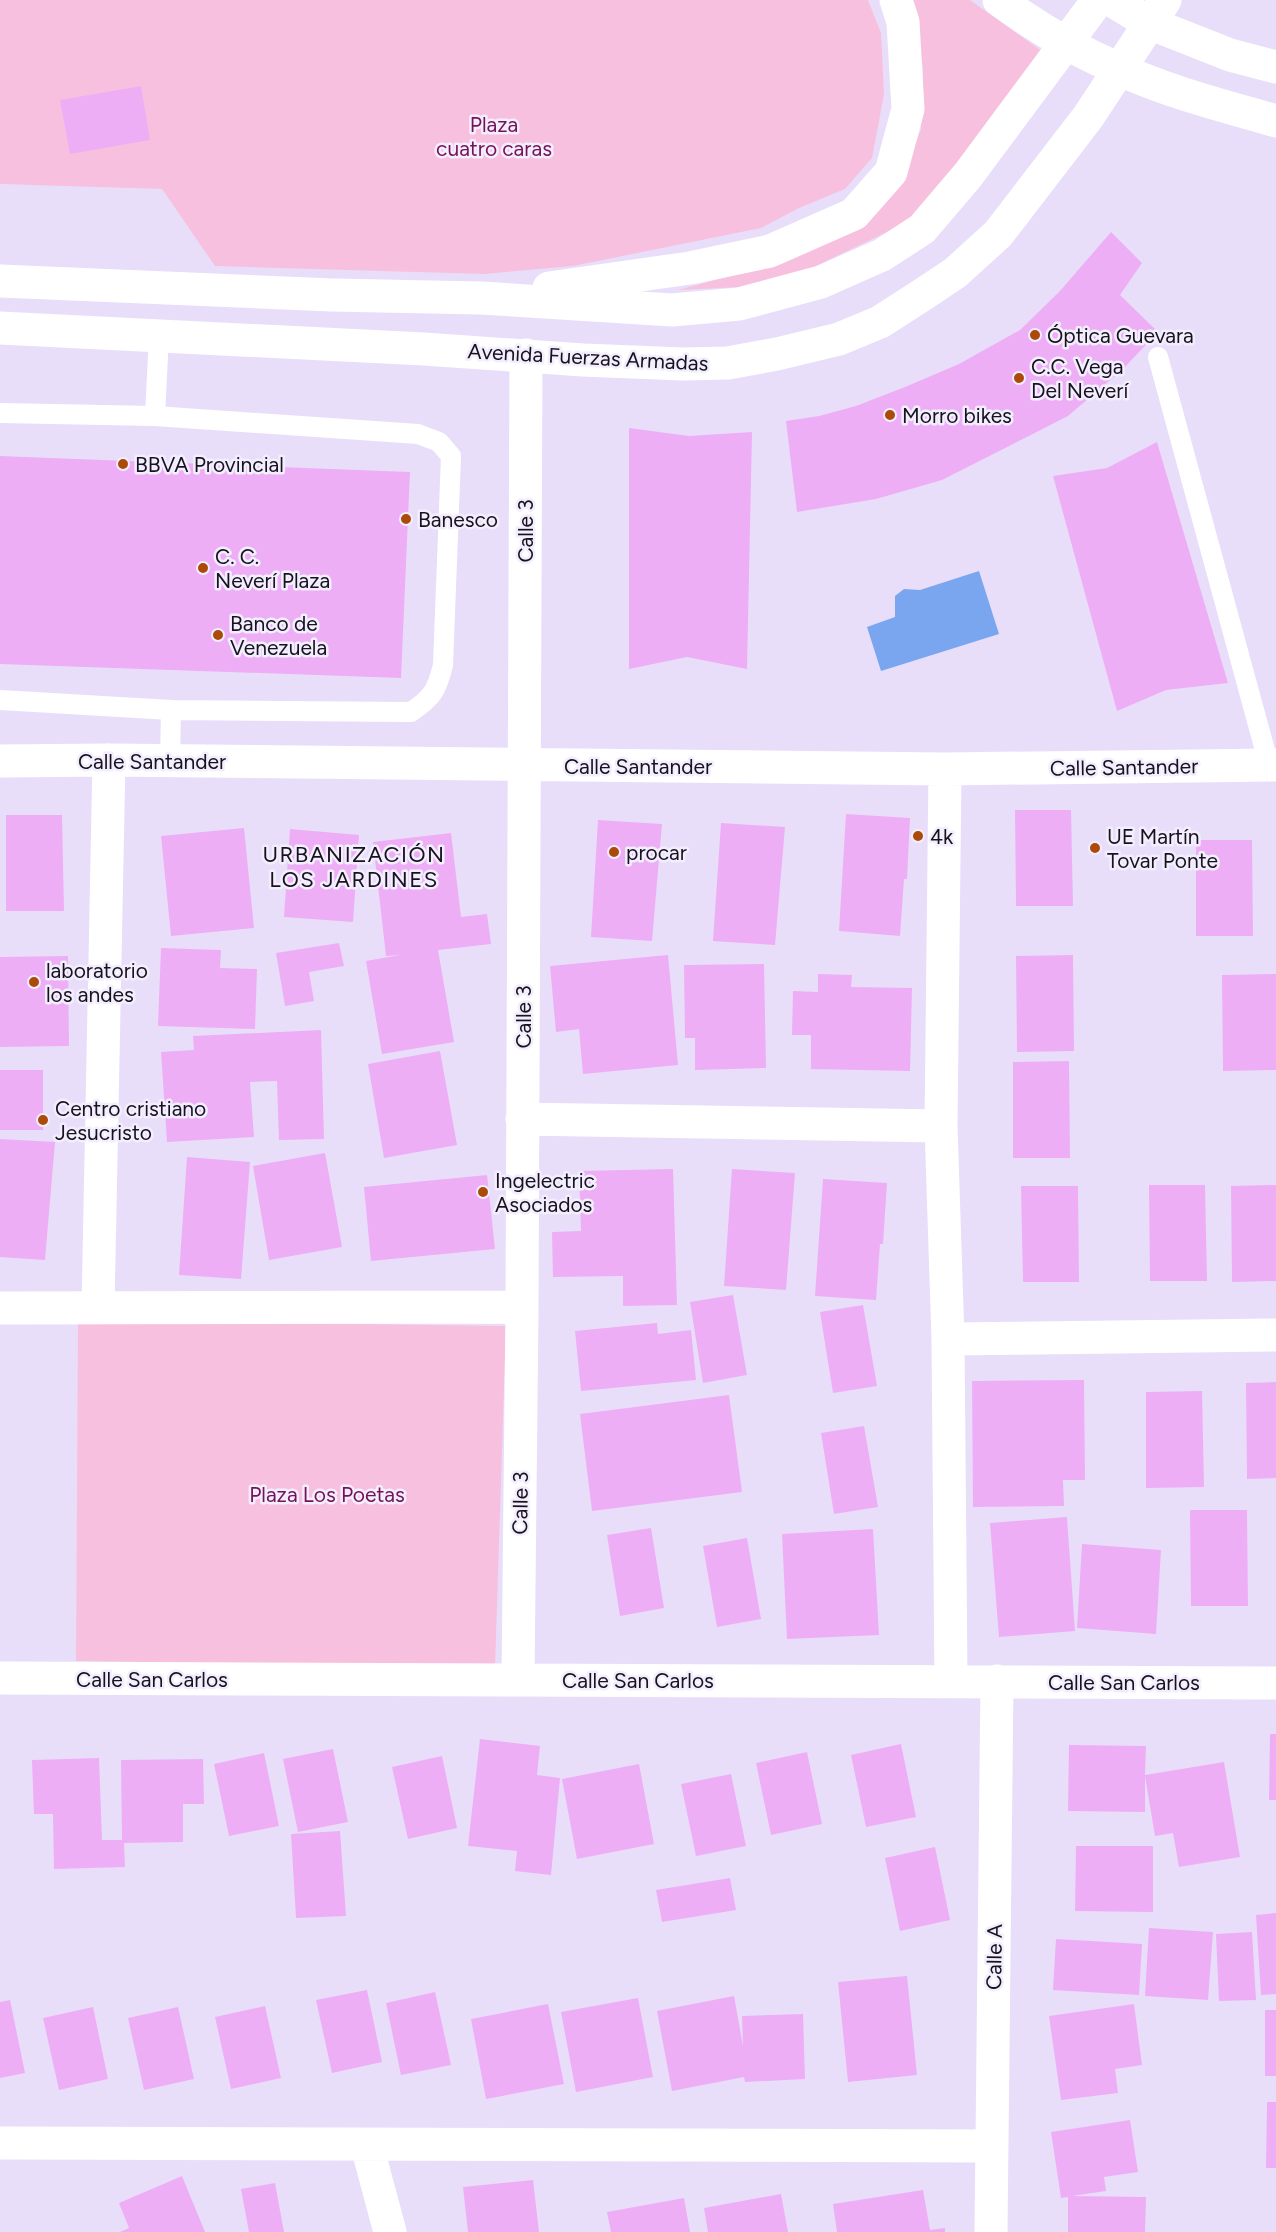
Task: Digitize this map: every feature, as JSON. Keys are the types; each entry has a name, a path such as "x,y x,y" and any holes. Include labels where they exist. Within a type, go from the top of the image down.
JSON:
{"street":[{"path":"481,298 690,268 770,251 854,214 891,172 908,109 903,22 896,0"},
{"path":"999,0 1025,19 1119,70 1276,121"},
{"path":"0,281 481,298 672,310 739,304 821,282 882,255 922,229 968,175 1098,0"},
{"path":"1111,0 1157,12 1230,55 1276,68"},
{"name":"Avenida Fuerzas Armadas","path":"0,327 638,363 728,363 839,339 880,322 955,273 998,234 1088,117 1157,12"},
{"name":"Calle 3","path":"518,1680 526,356"},
{"path":"98,1307 109,760"},
{"name":"Calle Santander","path":"0,761 109,760 945,769 1273,765"},
{"path":"945,769 940,1126 948,1339 951,1681"},
{"path":"522,1119 940,1126"},
{"path":"0,1308 522,1307"},
{"path":"948,1339 1276,1335"},
{"name":"Calle San Carlos","path":"0,1678 1276,1683"},
{"name":"Calle A","path":"991,2232 997,1681"},
{"path":"0,2144 992,2146"},
{"path":"367,2145 390,2232"}],"lane":[{"path":"155,417 159,335"},
{"path":"1158,357 1273,765"},
{"path":"0,413 155,417 418,434 439,442 451,456 443,665 438,688 427,701 411,712 171,710 0,700"},
{"path":"170,761 171,710"}],"green space":[{"name":"Plaza cuatro caras","path":"0,0 868,0 881,33 884,94 872,158 845,189 799,208 761,228 573,266 484,274 215,266 162,189 0,184"},
{"path":"909,0 970,0 1046,54 919,212 891,230 814,267 742,287 678,290 790,260 900,185 921,129 923,68"},
{"name":"Plaza Los Poetas","path":"78,1320 506,1326 495,1667 76,1661"}],"water":[{"path":"979,571 999,634 881,671 867,627 895,617 895,596 904,589 920,590"}],"building":[{"path":"141,86 150,140 70,154 60,100"},
{"name":"C.C. Vega Del Neverí","path":"1111,232 1142,263 1120,295 1158,332 1123,369 1068,416 942,480 876,499 797,512 786,421 819,416 856,406 905,387 959,364 1020,330 1060,291"},
{"path":"629,428 689,436 752,432 747,669 687,657 629,669"},
{"path":"1157,442 1228,683 1166,690 1117,711 1053,476 1107,468"},
{"name":"C. C. Neverí Plaza","path":"0,456 410,472 401,678 0,664"},
{"path":"1015,810 1071,810 1073,906 1016,906"},
{"path":"846,814 910,818 907,879 904,879 900,936 839,931"},
{"path":"6,815 62,815 64,911 6,911"},
{"path":"598,820 662,824 652,941 591,937"},
{"path":"721,823 785,827 775,945 713,941"},
{"path":"244,828 254,928 171,936 161,836"},
{"path":"290,829 359,835 353,922 284,917"},
{"path":"451,833 461,917 487,914 491,944 438,950 454,1042 382,1054 366,961 400,955 386,956 373,842"},
{"path":"1196,840 1252,840 1253,936 1196,936"},
{"path":"339,943 344,966 309,972 314,1001 285,1006 276,953"},
{"path":"161,948 221,950 220,968 257,969 255,1029 158,1026"},
{"path":"668,955 678,1065 583,1074 579,1029 556,1032 550,966"},
{"path":"1073,955 1074,1051 1017,1052 1016,956"},
{"path":"68,956 69,1046 0,1047 0,957"},
{"path":"764,964 766,1068 695,1070 695,1038 685,1038 684,965"},
{"path":"818,974 852,975 851,987 912,988 910,1071 811,1069 811,1035 792,1035 793,991 818,992"},
{"path":"1276,974 1276,1070 1223,1071 1222,975"},
{"path":"321,1030 324,1139 279,1140 277,1081 250,1082 254,1137 167,1142 161,1052 194,1050 193,1036"},
{"path":"440,1051 457,1145 384,1158 368,1064"},
{"path":"1069,1061 1070,1158 1013,1158 1013,1062"},
{"path":"0,1070 43,1070 43,1130 0,1130"},
{"path":"0,1139 55,1142 45,1260 0,1257"},
{"path":"325,1153 342,1247 269,1260 253,1166"},
{"path":"187,1157 250,1162 241,1279 179,1275"},
{"path":"673,1169 677,1305 623,1306 623,1276 553,1277 552,1232 581,1231 579,1171"},
{"path":"732,1169 795,1173 786,1290 724,1286"},
{"path":"487,1175 495,1249 371,1261 364,1187"},
{"path":"823,1179 887,1183 876,1300 815,1296"},
{"path":"1149,1185 1205,1185 1207,1281 1150,1281"},
{"path":"1276,1185 1276,1281 1232,1282 1231,1186"},
{"path":"1021,1186 1078,1186 1079,1282 1023,1282"},
{"path":"733,1295 747,1375 703,1383 690,1302"},
{"path":"863,1305 877,1386 833,1393 820,1312"},
{"path":"657,1323 658,1334 691,1330 696,1380 581,1391 575,1331"},
{"path":"1084,1380 1085,1480 1063,1480 1064,1506 973,1507 972,1381"},
{"path":"1276,1382 1276,1478 1247,1479 1246,1383"},
{"path":"1202,1391 1204,1487 1146,1488 1146,1392"},
{"path":"729,1395 742,1492 592,1511 580,1414"},
{"path":"864,1426 878,1507 834,1514 821,1433"},
{"path":"1190,1510 1247,1510 1248,1606 1191,1606"},
{"path":"1067,1517 1075,1631 999,1637 990,1523"},
{"path":"651,1528 664,1608 620,1616 607,1535"},
{"path":"873,1529 879,1635 787,1639 782,1534"},
{"path":"747,1538 761,1619 717,1627 703,1546"},
{"path":"1082,1544 1161,1550 1156,1634 1077,1628"},
{"path":"1270,1734 1276,1734 1276,1800 1269,1800"},
{"path":"480,1739 540,1746 537,1775 560,1778 551,1875 515,1871 517,1851 468,1846"},
{"path":"901,1744 916,1817 866,1827 851,1755"},
{"path":"1069,1745 1146,1746 1145,1775 1224,1762 1240,1857 1179,1867 1173,1833 1155,1836 1145,1776 1145,1812 1068,1811"},
{"path":"333,1749 348,1822 298,1832 283,1759"},
{"path":"807,1752 822,1824 771,1835 756,1763"},
{"path":"264,1753 279,1826 229,1836 214,1764"},
{"path":"442,1756 457,1828 408,1839 392,1767"},
{"path":"99,1758 102,1840 122,1840 121,1760 203,1759 204,1804 183,1804 183,1842 124,1843 125,1867 54,1869 53,1814 34,1814 32,1760"},
{"path":"639,1764 654,1844 577,1859 562,1779"},
{"path":"731,1774 746,1846 696,1856 681,1784"},
{"path":"340,1831 346,1916 296,1918 291,1834"},
{"path":"1076,1846 1153,1846 1153,1912 1075,1911"},
{"path":"935,1847 950,1920 900,1931 885,1858"},
{"path":"730,1878 736,1910 662,1922 656,1890"},
{"path":"1276,1913 1276,1994 1261,1995 1256,1915"},
{"path":"1149,1928 1213,1932 1208,2000 1145,1996"},
{"path":"1252,1932 1256,2000 1219,2001 1216,1934"},
{"path":"1056,1939 1142,1944 1139,1995 1053,1990"},
{"path":"907,1976 917,2075 848,2082 838,1982"},
{"path":"367,1990 382,2062 332,2073 316,2000"},
{"path":"435,1992 451,2065 401,2075 386,2003"},
{"path":"734,1996 743,2046 742,2016 803,2014 805,2079 745,2082 744,2077 672,2091 657,2011"},
{"path":"638,1998 653,2077 576,2092 561,2012"},
{"path":"10,2000 25,2073 0,2078 0,2002"},
{"path":"548,2004 564,2084 486,2099 471,2019"},
{"path":"1134,2004 1142,2065 1115,2069 1118,2093 1061,2100 1049,2016"},
{"path":"265,2006 281,2078 231,2089 215,2017"},
{"path":"93,2007 108,2079 59,2090 43,2018"},
{"path":"178,2007 194,2079 144,2090 128,2018"},
{"path":"1265,2010 1276,2010 1276,2076 1265,2076"},
{"path":"1267,2102 1276,2102 1276,2168 1266,2168"},
{"path":"1130,2120 1138,2172 1104,2177 1106,2191 1072,2196 1146,2197 1145,2232 1068,2232 1068,2197 1061,2198 1051,2132"},
{"path":"182,2176 205,2232 120,2232 129,2228 119,2203"},
{"path":"533,2180 539,2232 468,2232 463,2187"},
{"path":"275,2183 284,2232 249,2232 241,2189"},
{"path":"923,2190 930,2230 945,2228 945,2232 837,2232 833,2204"},
{"path":"781,2194 788,2232 708,2232 704,2208"},
{"path":"684,2198 690,2232 611,2232 607,2212"}],"place":[{"name":"Óptica Guevara","path":"1035,335"},
{"name":"C.C. Vega Del Neverí","path":"1019,378"},
{"name":"Morro bikes","path":"890,415"},
{"name":"BBVA Provincial","path":"123,464"},
{"name":"Banesco","path":"406,519"},
{"name":"C. C. Neverí Plaza","path":"203,568"},
{"name":"Banco de Venezuela","path":"218,635"},
{"name":"4k","path":"918,836"},
{"name":"UE Martín Tovar Ponte","path":"1095,848"},
{"name":"procar","path":"614,852"},
{"name":"laboratorio los andes","path":"34,982"},
{"name":"Centro cristiano Jesucristo","path":"43,1120"},
{"name":"Ingelectric Asociados","path":"483,1192"}],"district":[{"name":"URBANIZACIÓN LOS JARDINES","path":"354,866"}]}
